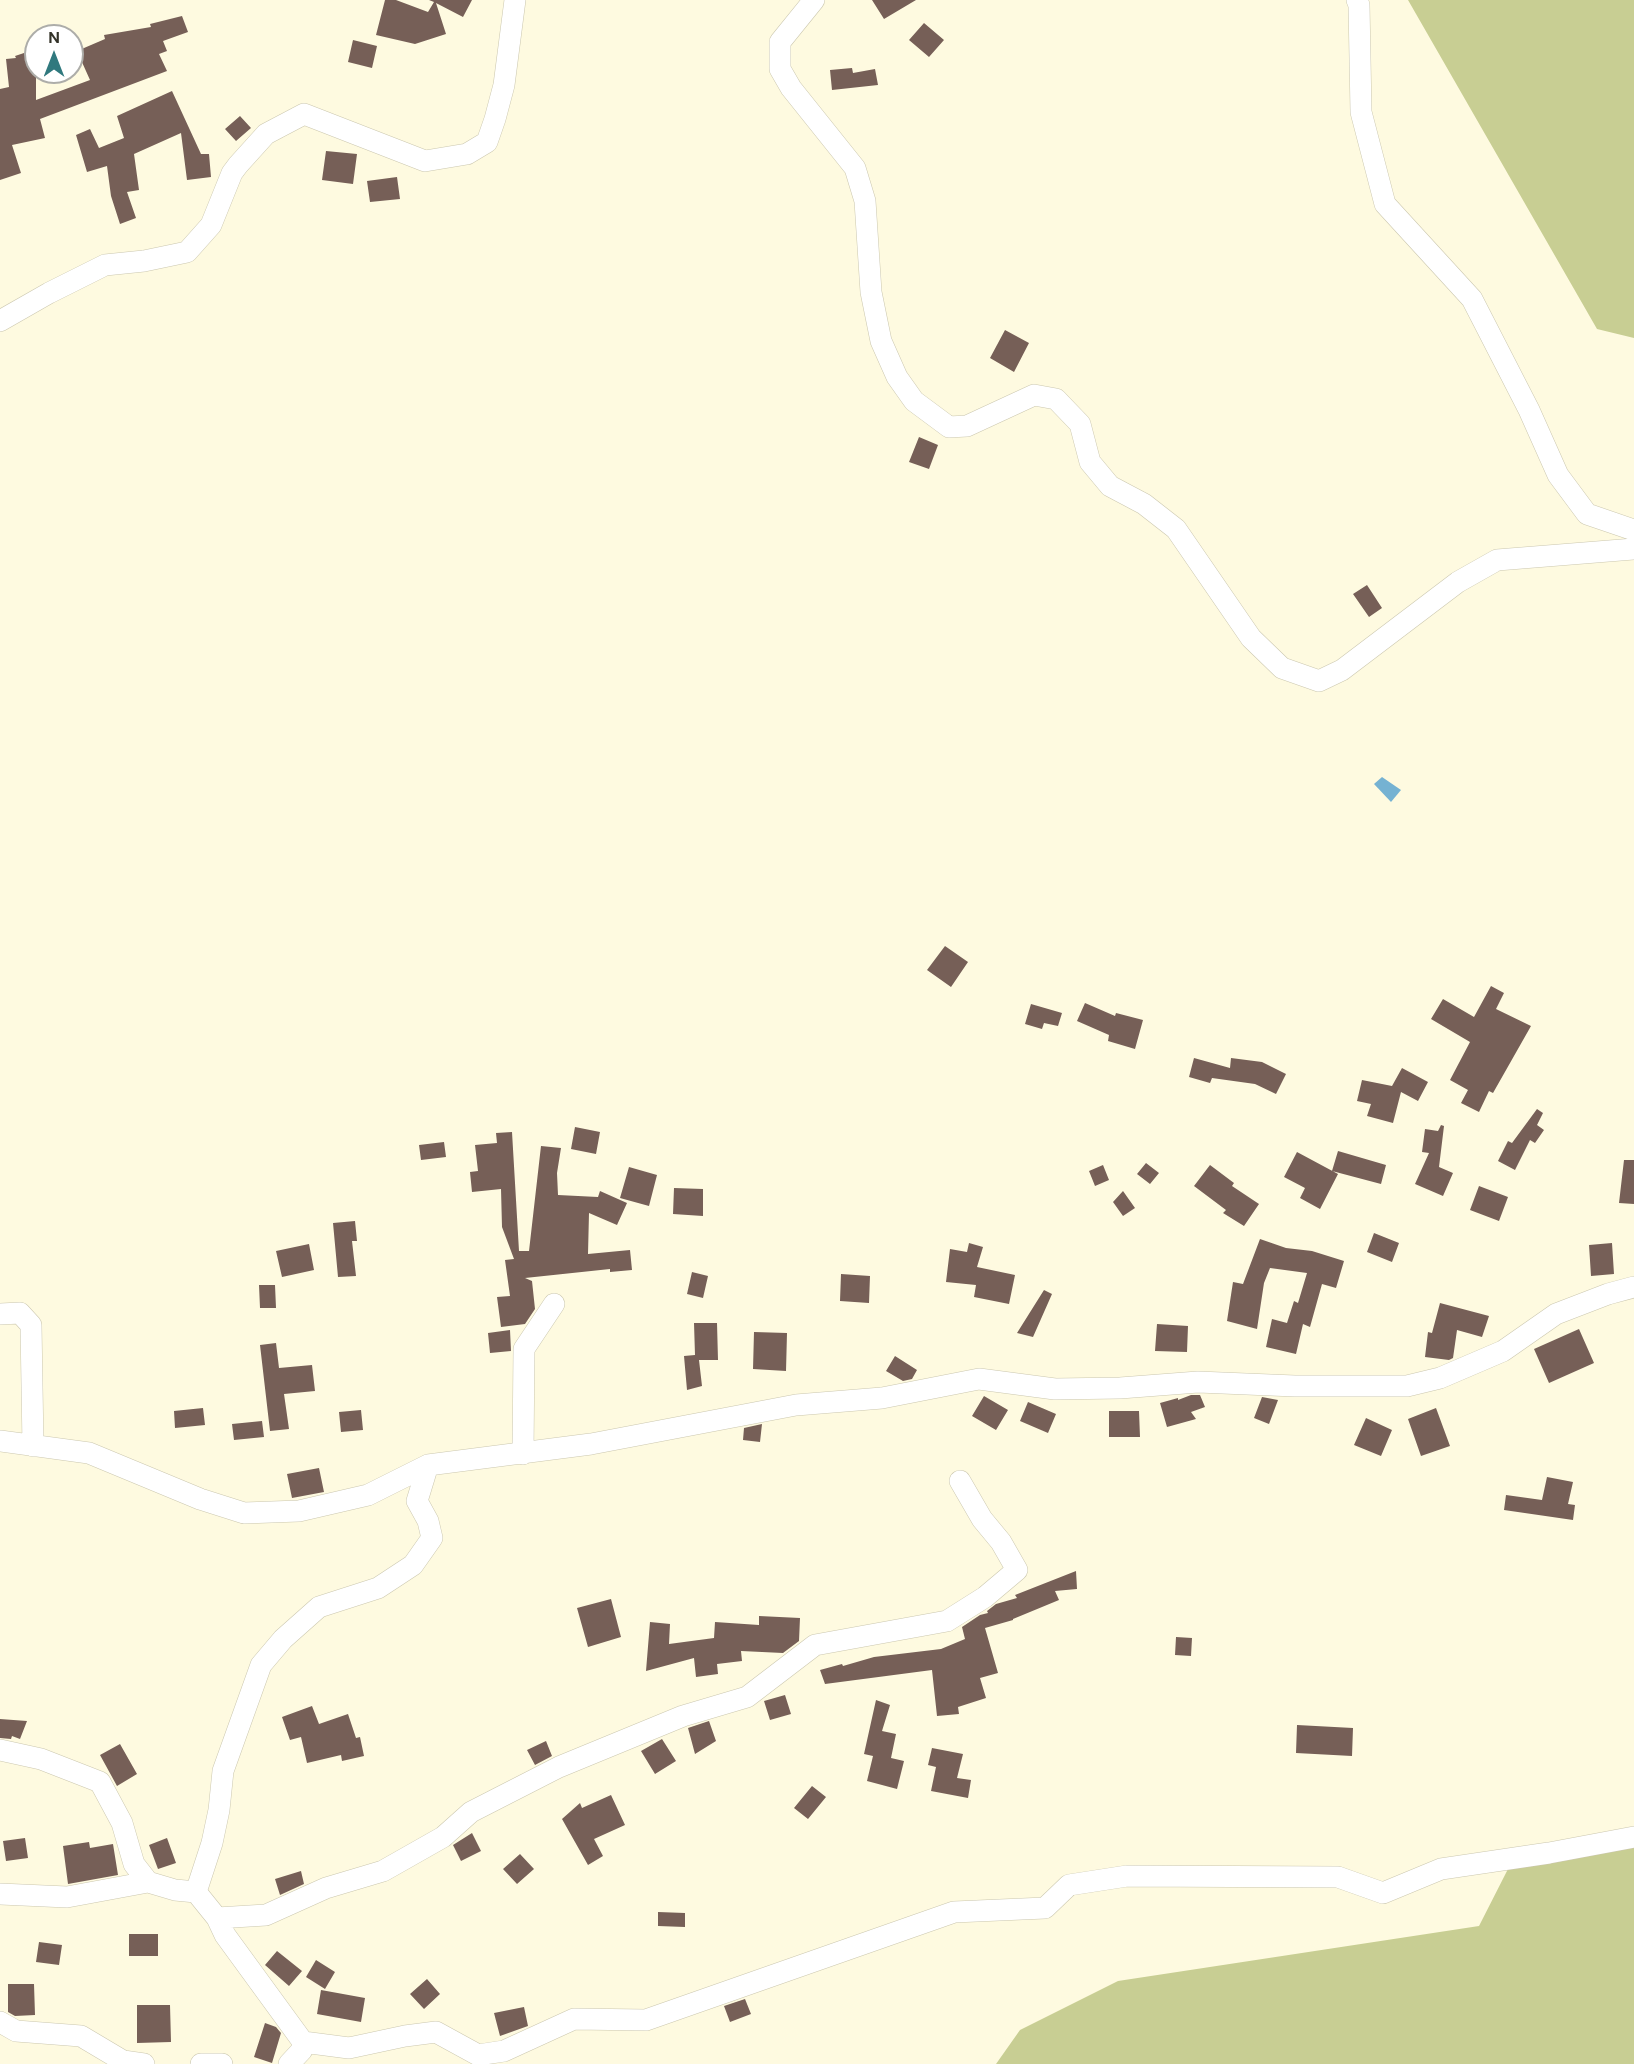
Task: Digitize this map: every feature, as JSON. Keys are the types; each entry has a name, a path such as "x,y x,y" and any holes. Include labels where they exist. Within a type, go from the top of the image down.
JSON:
{"street":[{"path":"0,321 105,265 144,261 186,252 211,225 232,173 238,165 266,134 304,114 425,161 467,154 477,148 487,141 504,85 515,0"},
{"path":"814,0 780,42 780,69 791,88 855,168 865,201 871,292 880,341 897,377 914,401 949,427 967,426 1034,395 1056,399 1080,424 1090,462 1110,486 1144,504 1176,529 1251,638 1282,668 1319,681 1342,670 1458,582 1497,560 1634,549"},
{"path":"1357,0 1359,5 1361,112 1386,204 1472,299 1529,410 1558,476 1587,514 1634,530"},
{"path":"0,1441 89,1453 200,1499 244,1513 299,1511 368,1496 428,1465 591,1444 796,1405 882,1398 979,1379 1055,1389 1120,1388 1198,1382 1295,1386 1407,1386 1440,1378 1503,1351 1556,1314 1608,1294 1634,1287"},
{"path":"523,1454 525,1349 554,1304"},
{"path":"0,1314 20,1313 31,1325 33,1446"},
{"path":"196,1892 212,1843 219,1810 223,1771 261,1665 283,1639 319,1607 378,1588 413,1565 432,1538 428,1521 417,1501 428,1465"},
{"path":"217,1918 266,1915 326,1888 382,1870 443,1837 471,1812 559,1767 683,1716 747,1697 815,1645 947,1621 985,1597 1017,1570 1001,1542 982,1519 960,1481"},
{"path":"0,1750 41,1759 99,1782 122,1823 134,1864 148,1882"},
{"path":"303,2042 350,2048 436,2032 478,2055 504,2051 574,2019 646,2020 954,1912 1045,1908 1069,1885 1128,1876 1338,1876 1383,1893 1441,1869 1549,1853 1634,1837"},
{"path":"0,1894 67,1897 148,1882 175,1890 196,1892 217,1918 225,1935 303,2042 302,2050 289,2064"},
{"path":"0,2022 16,2031 81,2036 127,2063"},
{"path":"201,2064 222,2064"}],"green space":[{"path":"1408,0 1634,0 1634,338 1597,329"},
{"path":"1634,1841 1634,2064 996,2064 1020,2030 1118,1981 1479,1926 1508,1869"}],"water":[{"path":"1382,777 1401,790 1391,802 1374,784"}],"building":[{"path":"385,0 396,0 428,12 434,2 429,0 472,0 463,17 436,3 446,34 415,44 376,35"},
{"path":"872,0 916,0 884,19"},
{"path":"182,16 188,32 163,41 167,51 159,54 167,71 40,119 45,138 12,145 21,173 0,180 0,89 9,87 6,59 16,58 15,56 24,53 24,84 36,84 36,100 90,80 84,67 84,48 105,39 104,35 151,27 150,24"},
{"path":"924,23 944,40 929,57 909,40"},
{"path":"353,40 377,46 372,68 348,62"},
{"path":"852,68 853,73 875,69 878,85 832,90 830,70"},
{"path":"172,91 201,154 209,154 211,177 187,180 181,133 134,154 139,190 127,192 136,218 120,224 111,196 107,166 87,172 76,135 90,129 99,148 124,138 117,116"},
{"path":"240,116 251,128 236,141 225,129"},
{"path":"326,151 357,154 353,184 322,180"},
{"path":"397,177 400,199 370,202 367,181"},
{"path":"1005,330 1029,343 1014,372 990,358"},
{"path":"919,437 938,445 929,469 909,462"},
{"path":"1367,585 1382,608 1369,617 1353,594"},
{"path":"945,946 968,962 951,987 927,970"},
{"path":"1491,986 1504,993 1496,1009 1531,1026 1493,1093 1489,1091 1479,1112 1461,1103 1468,1090 1450,1080 1470,1042 1431,1019 1443,999 1474,1017"},
{"path":"1085,1003 1115,1016 1116,1013 1143,1020 1135,1049 1108,1041 1109,1035 1077,1021"},
{"path":"1031,1004 1062,1013 1058,1026 1044,1023 1042,1029 1025,1024"},
{"path":"1194,1058 1230,1068 1231,1058 1262,1062 1286,1074 1276,1094 1255,1084 1212,1078 1210,1083 1189,1077"},
{"path":"1402,1068 1428,1082 1418,1101 1401,1092 1393,1123 1367,1116 1371,1104 1357,1101 1362,1080 1392,1086"},
{"path":"1537,1109 1543,1113 1537,1125 1544,1130 1535,1143 1530,1140 1515,1170 1498,1161 1508,1141 1512,1143"},
{"path":"1441,1125 1444,1126 1439,1167 1453,1173 1443,1196 1415,1184 1429,1153 1422,1152 1425,1129 1438,1131"},
{"path":"575,1127 600,1132 596,1154 571,1149"},
{"path":"512,1132 519,1251 529,1251 541,1146 561,1148 557,1173 558,1195 598,1197 600,1191 627,1203 617,1225 589,1213 588,1254 630,1250 632,1270 610,1272 610,1269 525,1278 532,1281 535,1309 525,1324 501,1327 497,1297 510,1296 505,1260 514,1259 502,1227 501,1189 472,1192 470,1172 478,1171 475,1145 497,1143 496,1133"},
{"path":"444,1142 446,1157 421,1160 419,1145"},
{"path":"1338,1151 1386,1165 1381,1184 1332,1171"},
{"path":"1297,1152 1338,1174 1320,1209 1300,1198 1305,1188 1284,1177"},
{"path":"1624,1160 1634,1160 1634,1204 1619,1203"},
{"path":"1146,1163 1159,1173 1150,1184 1137,1174"},
{"path":"1103,1165 1109,1180 1095,1186 1089,1171"},
{"path":"1210,1165 1234,1183 1232,1186 1259,1204 1244,1226 1223,1213 1226,1210 1194,1186"},
{"path":"629,1167 657,1175 649,1206 620,1198"},
{"path":"1479,1186 1508,1197 1499,1221 1470,1210"},
{"path":"674,1188 703,1189 703,1216 673,1214"},
{"path":"1123,1191 1135,1208 1123,1216 1113,1202"},
{"path":"355,1221 357,1241 352,1241 356,1276 338,1277 333,1223"},
{"path":"1374,1233 1399,1243 1392,1262 1367,1252"},
{"path":"1260,1239 1286,1248 1312,1251 1344,1261 1336,1288 1322,1284 1310,1327 1303,1324 1296,1354 1266,1347 1272,1319 1287,1323 1294,1301 1298,1303 1307,1273 1270,1268 1264,1283 1257,1329 1227,1321 1233,1282 1243,1284"},
{"path":"969,1243 983,1247 977,1267 1015,1275 1009,1304 974,1297 976,1285 946,1282 950,1249 967,1252"},
{"path":"1612,1243 1614,1274 1591,1276 1589,1245"},
{"path":"309,1244 314,1270 282,1277 276,1251"},
{"path":"692,1272 708,1276 703,1298 687,1294"},
{"path":"841,1274 870,1276 869,1303 840,1301"},
{"path":"259,1285 275,1285 276,1308 260,1308"},
{"path":"1044,1290 1052,1294 1033,1337 1017,1333"},
{"path":"1440,1303 1489,1316 1482,1337 1457,1330 1453,1358 1449,1360 1425,1357 1428,1332 1432,1333"},
{"path":"694,1323 717,1323 718,1360 699,1360 702,1386 687,1390 684,1356 695,1355"},
{"path":"1157,1324 1188,1326 1187,1352 1155,1351"},
{"path":"1579,1329 1594,1363 1549,1383 1534,1349"},
{"path":"510,1330 511,1351 490,1353 488,1333"},
{"path":"754,1332 787,1333 786,1371 753,1369"},
{"path":"276,1343 279,1368 312,1365 315,1391 284,1394 289,1429 270,1431 260,1345"},
{"path":"895,1356 917,1370 912,1379 903,1381 886,1371"},
{"path":"1200,1395 1205,1407 1191,1412 1196,1419 1167,1427 1160,1403"},
{"path":"984,1396 1008,1410 996,1430 972,1416"},
{"path":"1262,1397 1278,1400 1269,1424 1254,1418"},
{"path":"1028,1402 1056,1414 1048,1433 1020,1421"},
{"path":"203,1408 205,1425 175,1428 174,1411"},
{"path":"1436,1408 1450,1446 1421,1456 1408,1419"},
{"path":"361,1410 363,1430 341,1432 339,1412"},
{"path":"1109,1411 1139,1411 1140,1437 1109,1437"},
{"path":"1366,1418 1392,1430 1381,1456 1354,1445"},
{"path":"262,1421 264,1437 234,1440 232,1424"},
{"path":"762,1424 760,1442 743,1440 744,1428"},
{"path":"319,1468 324,1492 292,1498 287,1474"},
{"path":"1547,1477 1573,1482 1568,1504 1575,1505 1573,1520 1504,1510 1506,1495 1542,1500"},
{"path":"1076,1571 1077,1589 1055,1591 1059,1600 1013,1620 985,1628 998,1673 980,1678 986,1698 958,1707 959,1714 937,1716 932,1670 825,1684 820,1670 874,1657 941,1649 965,1639 962,1627 980,1615 988,1613 987,1611 996,1604 1017,1598 1015,1595"},
{"path":"611,1599 621,1637 588,1647 577,1608"},
{"path":"759,1616 800,1618 799,1641 783,1653 741,1651 742,1661 717,1664 718,1674 696,1677 694,1658 646,1671 650,1622 670,1624 669,1644 714,1638 715,1622 759,1625"},
{"path":"1176,1637 1192,1638 1191,1656 1175,1655"},
{"path":"785,1695 791,1714 770,1720 764,1701"},
{"path":"876,1700 890,1705 882,1731 896,1734 891,1758 904,1761 897,1789 867,1781 873,1756 864,1754"},
{"path":"312,1706 319,1724 348,1714 356,1738 360,1737 364,1756 342,1761 341,1755 307,1763 301,1737 290,1740 282,1717"},
{"path":"0,1719 27,1721 20,1739 12,1736 11,1739 0,1738"},
{"path":"709,1721 716,1741 695,1754 688,1728"},
{"path":"1297,1725 1353,1728 1352,1756 1296,1753"},
{"path":"662,1739 676,1761 655,1774 641,1751"},
{"path":"546,1741 552,1756 535,1765 527,1750"},
{"path":"120,1744 137,1774 117,1786 100,1755"},
{"path":"932,1748 963,1754 957,1778 971,1780 968,1798 931,1791 936,1767 928,1765"},
{"path":"812,1786 826,1797 808,1819 794,1808"},
{"path":"611,1795 625,1825 594,1839 603,1856 588,1865 562,1819 580,1803 582,1808"},
{"path":"472,1833 481,1851 461,1861 453,1845"},
{"path":"25,1838 28,1858 6,1861 3,1841"},
{"path":"167,1838 176,1863 158,1869 149,1845"},
{"path":"89,1842 90,1848 113,1844 118,1875 68,1884 63,1846"},
{"path":"520,1854 534,1869 517,1884 503,1869"},
{"path":"301,1871 304,1884 280,1895 275,1879"},
{"path":"658,1912 685,1913 685,1927 658,1926"},
{"path":"129,1934 158,1934 158,1956 129,1956"},
{"path":"39,1942 62,1945 59,1965 36,1962"},
{"path":"277,1951 302,1971 289,1986 265,1965"},
{"path":"316,1960 335,1972 325,1989 306,1977"},
{"path":"427,1979 440,1994 424,2009 410,1994"},
{"path":"8,1984 34,1984 35,2015 15,2016 8,2012"},
{"path":"321,1990 365,1998 361,2022 317,2014"},
{"path":"745,1999 751,2014 730,2022 724,2006"},
{"path":"137,2005 170,2005 171,2042 137,2043"},
{"path":"524,2007 528,2026 500,2036 494,2013"},
{"path":"265,2023 276,2027 281,2033 272,2063 254,2057"}]}
